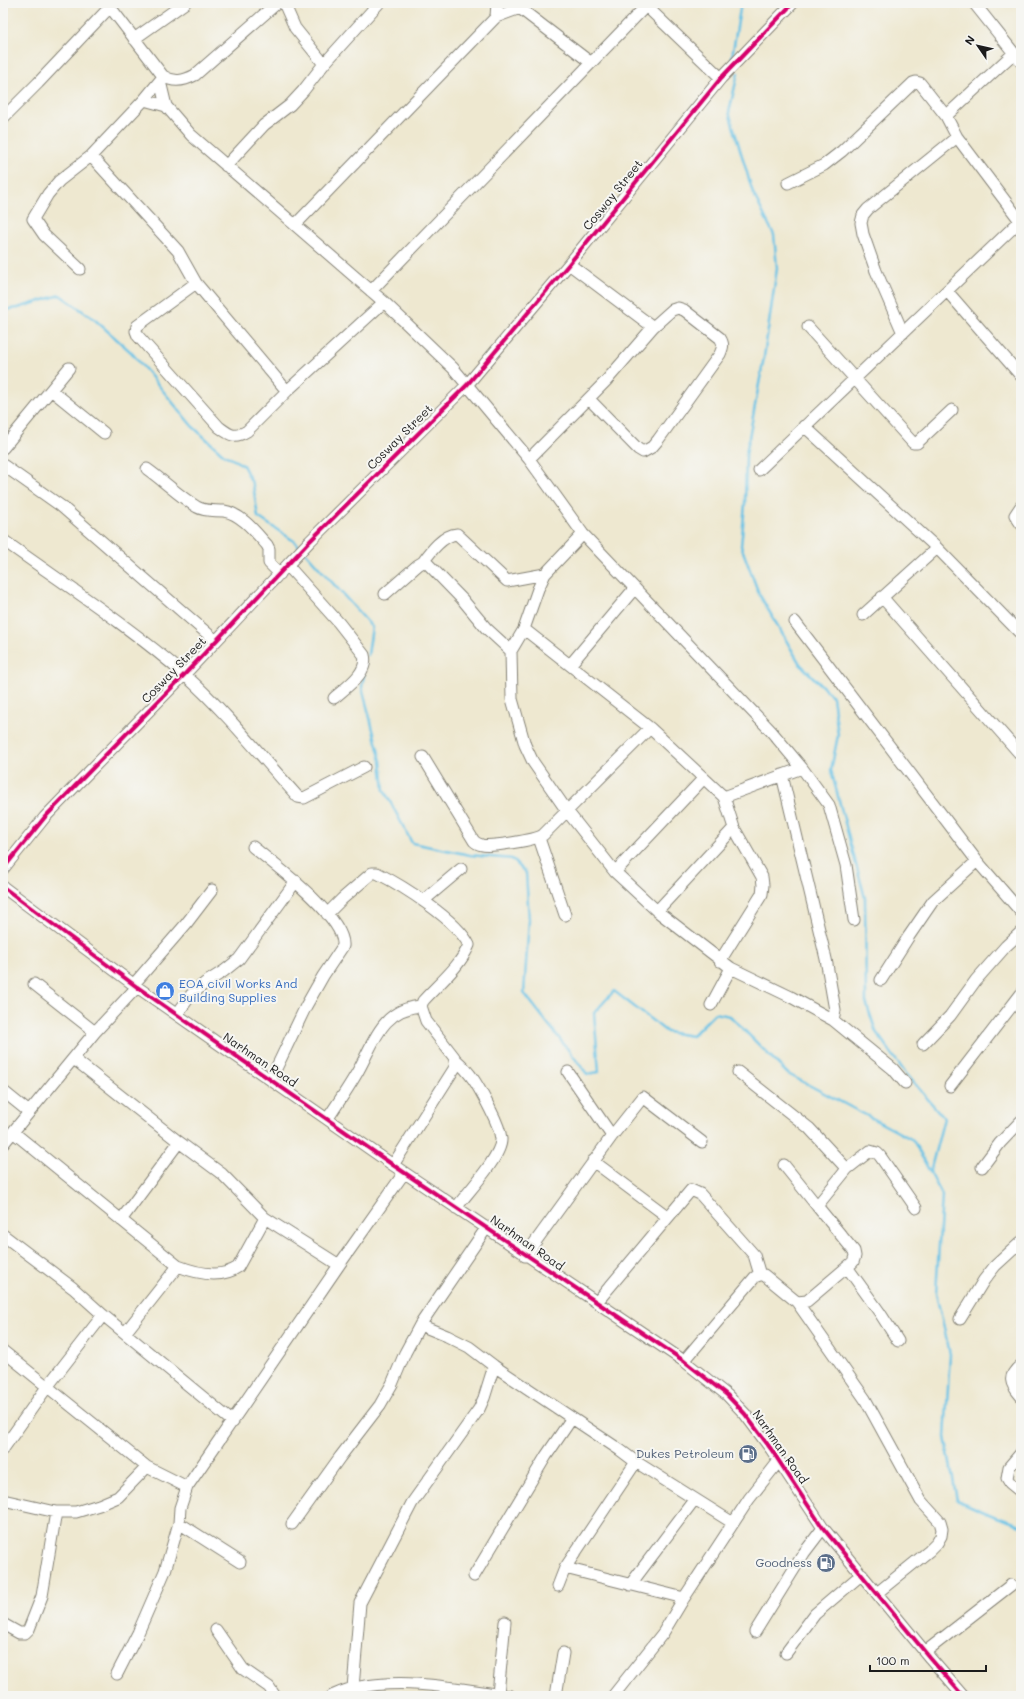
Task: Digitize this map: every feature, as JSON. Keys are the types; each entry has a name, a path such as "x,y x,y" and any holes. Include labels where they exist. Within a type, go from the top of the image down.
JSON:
{"street":[{"path":"134,39 185,3"},
{"path":"161,79 177,81 187,80 195,75 277,3"},
{"path":"284,3 294,28 324,64"},
{"path":"226,166 264,125 290,105 324,64 379,3"},
{"path":"496,17 497,3"},
{"name":"Cosway Street","path":"3,869 50,812 184,675 310,541 467,385 569,264 721,78 793,3"},
{"path":"946,116 1018,57 974,3"},
{"path":"371,291 644,4 721,78"},
{"path":"3,118 108,5 134,39 161,79 166,106 192,135 384,302 453,368 529,459 583,534 771,731 802,768 829,805 846,865 854,920"},
{"path":"295,225 496,17 516,6 590,62"},
{"path":"80,269 44,235 33,219 48,194 59,181 91,156 144,100 161,79"},
{"path":"759,470 1020,221 957,137 946,116 920,83 916,82 913,83 842,151 824,165 788,183"},
{"path":"144,100 166,106"},
{"path":"904,333 876,271 861,223 863,215 868,209 957,137"},
{"path":"91,156 178,251 196,283 286,391"},
{"path":"569,264 653,326"},
{"path":"196,283 137,326 136,331 138,336 219,427 231,435 239,436 247,431 286,391 384,302"},
{"path":"947,291 1021,376"},
{"path":"529,459 606,381 653,326 672,310 678,308 684,310 723,342 723,348 652,447 643,452 638,449 589,399"},
{"path":"808,327 854,380 915,444 952,410"},
{"path":"3,448 69,368"},
{"path":"51,390 104,433"},
{"path":"804,426 936,548 1021,634"},
{"path":"3,465 61,506 216,641"},
{"path":"147,469 197,507 210,512 224,511 234,515 249,526 268,545 269,563 286,568 339,623 364,655 365,660 362,672 334,698"},
{"path":"1021,506 1014,515 1021,524"},
{"path":"385,594 423,562 433,550 451,534 457,534 507,581 545,574"},
{"path":"583,534 545,574 524,629 511,651 512,697 525,745 533,762 567,811 615,872 656,911 731,968 791,997 833,1020 892,1069 904,1082"},
{"path":"3,540 136,635 184,675 207,696 298,797 304,798 364,767"},
{"path":"863,615 936,548"},
{"path":"423,562 427,563 462,599 486,628 511,651"},
{"path":"570,665 634,589"},
{"path":"882,597 1021,755"},
{"path":"795,622 977,861 1021,912"},
{"path":"524,629 650,728 724,797 734,828 762,877 763,885 762,894 720,961"},
{"path":"423,758 472,838 477,843 485,845 539,838 650,728"},
{"path":"724,797 802,768"},
{"path":"782,775 826,960 835,1010 833,1020"},
{"path":"615,872 703,779"},
{"path":"656,911 734,828"},
{"path":"539,838 564,916"},
{"path":"253,847 296,881 328,914 340,932 343,941 343,946 323,976 306,1006 272,1079"},
{"path":"881,980 933,901 977,861"},
{"path":"423,902 461,869"},
{"path":"328,914 342,899 372,873 382,876 423,902 449,921 466,938 469,945 466,951 423,1001 421,1006 426,1021 453,1054 456,1060 476,1081 496,1120 501,1141 496,1156 456,1208"},
{"path":"177,1014 191,995 205,982 224,971 239,959 296,881"},
{"name":"Narhman Road","path":"3,887 136,986 328,1118 404,1173 684,1361 727,1394 741,1409 779,1461 823,1528 925,1652 964,1696"},
{"path":"3,1144 95,1032 136,986 212,890"},
{"path":"923,1044 950,1016 976,980 1006,946 1021,932"},
{"path":"711,1005 731,968"},
{"path":"34,984 95,1032"},
{"path":"950,1086 1021,994"},
{"path":"328,1118 357,1073 379,1029 391,1018 405,1009 421,1006"},
{"path":"74,1059 222,1174 265,1218 338,1265"},
{"path":"393,1165 441,1092 454,1069 456,1060"},
{"path":"568,1072 612,1136"},
{"path":"738,1072 809,1128 847,1169"},
{"path":"3,1091 29,1112"},
{"path":"526,1256 593,1161 643,1097 702,1142"},
{"path":"982,1167 1000,1143 1021,1121"},
{"path":"14,1132 178,1266 190,1271 223,1274 231,1272 238,1267 265,1218"},
{"path":"121,1220 179,1142"},
{"path":"817,1206 847,1169 870,1151 877,1152 916,1208"},
{"path":"593,1161 668,1217"},
{"path":"784,1165 854,1251 855,1256 853,1262 807,1301 797,1302"},
{"path":"117,1674 138,1633 166,1571 179,1523 180,1508 187,1487 233,1422 338,1265 404,1173"},
{"path":"597,1302 691,1190 700,1194 754,1256 760,1275"},
{"path":"292,1524 340,1457 380,1405 392,1384 405,1353 420,1325 487,1228"},
{"path":"3,1235 73,1288 233,1422"},
{"path":"960,1319 984,1280 995,1266 1021,1242"},
{"path":"125,1333 178,1266"},
{"path":"847,1267 898,1341"},
{"path":"684,1361 755,1277 764,1275 797,1302 865,1400 921,1501 940,1522 942,1529 941,1536 929,1552 877,1593"},
{"path":"3,1449 47,1387 104,1315"},
{"path":"420,1325 469,1347 494,1366 636,1462 694,1500 733,1522"},
{"path":"3,1351 147,1467 187,1487"},
{"path":"1021,1365 1012,1375 1011,1380 1012,1385 1021,1396"},
{"path":"353,1688 360,1604 412,1503 479,1409 494,1366"},
{"path":"474,1576 546,1456 572,1418"},
{"path":"1021,1453 1009,1467 1007,1478 1010,1483 1021,1492"},
{"path":"613,1696 663,1633 733,1522 763,1480 779,1461"},
{"path":"558,1586 565,1568 636,1462"},
{"path":"3,1500 56,1512 76,1512 99,1506 118,1497 147,1467"},
{"path":"630,1585 694,1500"},
{"path":"3,1624 19,1633 25,1633 29,1629 42,1596 56,1512"},
{"path":"179,1523 240,1562"},
{"path":"755,1632 804,1554 823,1528"},
{"path":"565,1568 684,1598"},
{"path":"786,1653 815,1614 862,1574"},
{"path":"925,1652 1011,1585"},
{"path":"332,1696 353,1688 392,1684 454,1687 504,1695 505,1622"},
{"path":"216,1630 243,1669 269,1687 275,1696"},
{"path":"556,1696 563,1653"}],"waterway":[{"path":"732,57 741,3"},
{"path":"738,73 729,112 753,193 774,235 777,268 764,357 746,454 745,504 741,546 759,594 800,664 833,697 838,735 831,770 865,898 866,1002 876,1032 904,1071 944,1118 930,1172"},
{"path":"3,310 18,308 60,295 94,319 131,352 192,426 223,454 243,465 253,485 258,517 294,541 300,547"},
{"path":"305,552 372,627 368,655"},
{"path":"364,675 362,687 381,761 384,790 412,843 470,855 512,859 526,873 529,920 524,993 587,1074 599,1072 594,1013 614,991 667,1032 692,1036 715,1013 730,1016 788,1074 913,1140 942,1195 936,1294 950,1354 945,1437 957,1500 996,1517 1021,1525"}],"cycle path":[{"path":"3,869 45,817 184,675 310,541 467,385 569,264 721,78 793,3"},
{"path":"3,887 137,987 393,1165 684,1361 727,1395 745,1414 771,1449 823,1528 963,1696"}],"place":[{"name":"EOA civil Works And Building Supplies","path":"165,991"},
{"name":"Dukes Petroleum","path":"748,1454"},
{"name":"Goodness","path":"826,1563"}]}
